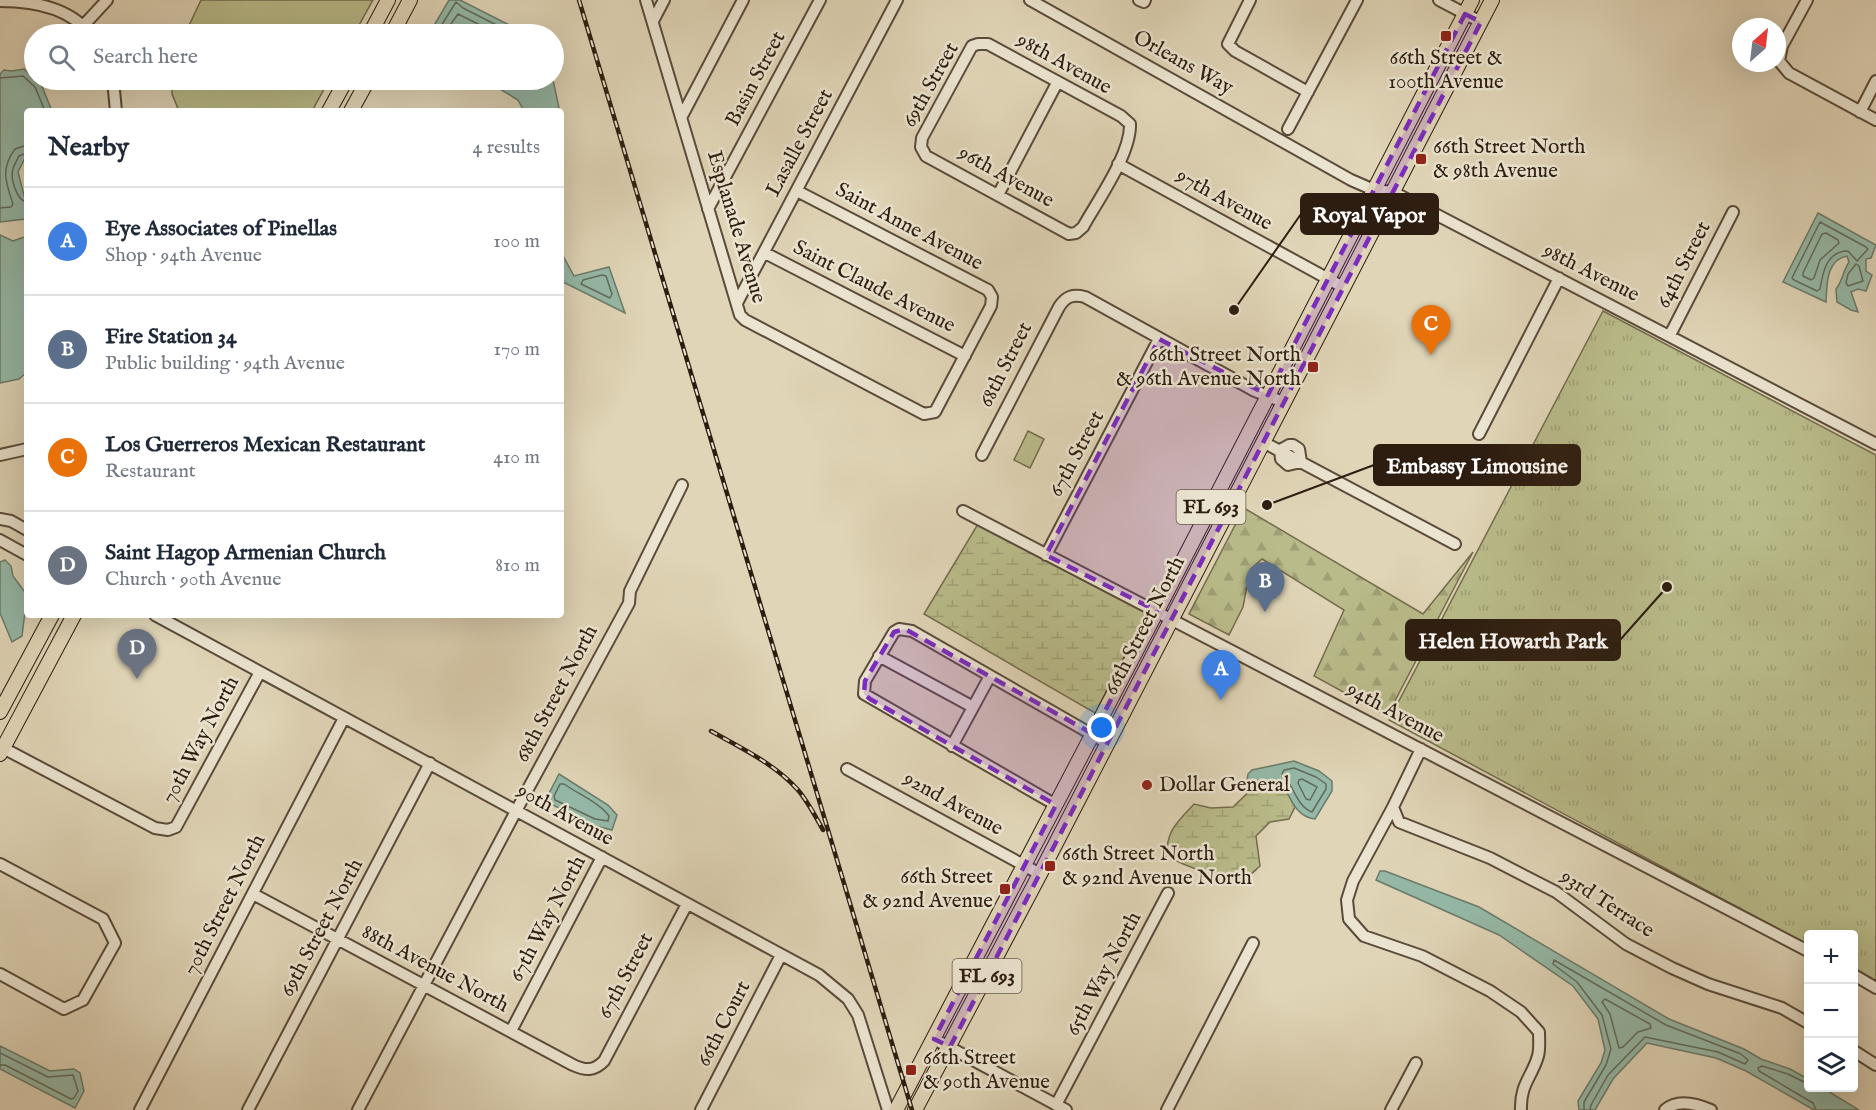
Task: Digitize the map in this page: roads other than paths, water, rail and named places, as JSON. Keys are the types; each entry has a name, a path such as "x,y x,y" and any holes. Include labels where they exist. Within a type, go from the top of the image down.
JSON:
{"main road":[{"path":"375,24 388,0"},
{"path":"397,24 410,0"},
{"name":"66th Street North","path":"896,1110 1472,0"},
{"name":"66th Street North","path":"915,1110 1173,619 1492,0"},
{"path":"331,108 341,90"},
{"path":"353,108 363,90"},
{"path":"0,712 50,618"},
{"path":"2,751 72,618"}],"street":[{"path":"90,24 107,0"},
{"name":"Esplanade Avenue","path":"646,0 740,315 745,321 924,414 935,412 941,404 965,356"},
{"path":"653,21 664,0"},
{"path":"682,116 743,0"},
{"name":"Basin Street","path":"708,209 820,0"},
{"name":"Lasalle Street","path":"737,303 897,0"},
{"name":"Orleans Way","path":"1030,0 1286,143"},
{"path":"1250,0 1228,44 1235,51 1308,92"},
{"path":"1288,129 1357,0"},
{"path":"1439,0 1481,22"},
{"path":"1807,0 1782,46 1779,61 1788,73 1876,120"},
{"path":"0,1 45,6 76,24"},
{"name":"98th Avenue","path":"978,44 988,44 1121,116 1130,124 1130,135 1118,164"},
{"name":"69th Street","path":"921,147 922,138 972,46 978,44"},
{"path":"1860,112 1876,81"},
{"path":"998,195 1057,83"},
{"path":"114,90 116,108"},
{"name":"98th Avenue","path":"1286,143 1351,180 1374,190 1393,192 1876,444"},
{"name":"96th Avenue","path":"921,147 926,156 1069,234 1076,233 1083,227 1118,164"},
{"name":"97th Avenue","path":"1118,164 1344,287"},
{"name":"Saint Anne Avenue","path":"797,191 988,290 992,297 991,306 965,356"},
{"name":"64th Street","path":"1670,335 1733,212"},
{"name":"Saint Claude Avenue","path":"765,253 965,356"},
{"path":"1479,434 1559,278"},
{"name":"68th Street","path":"982,455 1059,307 1069,296 1085,297 1159,339"},
{"path":"1159,339 1255,391 1283,402"},
{"name":"67th Street","path":"1046,555 1159,339"},
{"path":"1263,442 1455,544"},
{"path":"0,455 24,450"},
{"name":"68th Street North","path":"358,1110 628,603 630,591 682,485"},
{"name":"94th Avenue","path":"963,511 1804,948"},
{"path":"0,519 11,521 24,528"},
{"path":"0,540 24,553"},
{"name":"90th Avenue","path":"160,618 819,975 849,999 858,1016 888,1110"},
{"path":"1056,805 864,694 866,681 894,632 898,629 905,629 1107,743"},
{"path":"879,657 973,707"},
{"name":"70th Way North","path":"2,751 155,828 168,830 176,827 260,672"},
{"path":"952,746 990,676"},
{"name":"70th Street North","path":"141,1110 345,718"},
{"path":"1421,749 1353,881 1347,900 1349,919 1364,936 1422,956 1490,991 1521,1012 1539,1032 1538,1056 1527,1078 1521,1099 1521,1110"},
{"name":"69th Street North","path":"248,1110 430,763"},
{"name":"92nd Avenue","path":"847,769 1040,874"},
{"name":"93rd Terrace","path":"1393,807 1399,822 1490,858 1556,892 1626,944 1708,984 1782,1008 1804,1020"},
{"name":"67th Way North","path":"511,1031 602,857"},
{"path":"0,864 103,919 115,943 83,1000 64,1009 0,974"},
{"name":"65th Way North","path":"1061,1107 1168,893"},
{"name":"88th Avenue North","path":"253,894 582,1070 590,1070 599,1066"},
{"name":"67th Street","path":"599,1066 687,904"},
{"path":"1167,1110 1253,943"},
{"name":"66th Court","path":"701,1110 782,955"},
{"path":"1858,977 1876,988"},
{"path":"934,1039 1061,1107"},
{"path":"1858,1054 1876,1065"},
{"path":"1391,1110 1416,1063"},
{"path":"1665,1110 1669,1106 1683,1102 1711,1110"}],"water":[{"path":"449,0 460,0 507,24 435,24"},
{"path":"24,69 24,90 43,90 51,108 24,108 24,160 18,172 24,195 24,219 0,222 0,74 4,70"},
{"path":"502,90 555,90 559,108 522,108 518,100"},
{"path":"1818,213 1876,245 1871,258 1866,259 1866,271 1872,275 1866,291 1858,289 1851,292 1858,312 1837,302 1836,289 1849,262 1847,256 1840,258 1831,268 1826,302 1783,282"},
{"path":"0,235 13,241 24,237 24,375 19,379 0,383"},
{"path":"564,258 574,276 609,267 625,313 564,282"},
{"path":"5,560 11,566 13,576 24,591 22,636 12,642 0,613 0,562"},
{"path":"1294,761 1319,771 1332,781 1332,791 1315,819 1298,810 1281,781 1247,781 1248,774 1252,770"},
{"path":"559,774 608,805 617,815 612,830 592,825 545,801"},
{"path":"1380,871 1385,871 1479,907 1669,1019 1744,1049 1761,1059 1790,1069 1804,1077 1804,1092 1830,1092 1859,1110 1814,1110 1746,1071 1716,1058 1647,1043 1613,1079 1595,1110 1579,1110 1578,1101 1601,1063 1605,1050 1598,1019 1573,986 1499,935 1376,880"},
{"path":"0,1046 50,1071 74,1069 80,1073 84,1091 75,1108 0,1069"}],"railway":[{"path":"579,0 912,1110"},
{"path":"711,731 779,772 805,799 823,830"}],"place":[{"name":"66th Street & 100th Avenue","path":"1446,36"},
{"name":"66th Street North & 98th Avenue","path":"1421,159"},
{"name":"Royal Vapor","path":"1234,310"},
{"name":"Los Guerreros Mexican Restaurant","path":"1431,355"},
{"name":"66th Street North & 96th Avenue North","path":"1313,367"},
{"name":"Embassy Limousine","path":"1267,505"},
{"name":"Helen Howarth Park","path":"1667,587"},
{"name":"Fire Station 34","path":"1265,612"},
{"name":"Saint Hagop Armenian Church","path":"137,679"},
{"name":"Eye Associates of Pinellas","path":"1221,700"},
{"name":"Dollar General","path":"1147,785"},
{"name":"66th Street North & 92nd Avenue North","path":"1050,866"},
{"name":"66th Street & 92nd Avenue","path":"1005,889"},
{"name":"66th Street & 90th Avenue","path":"911,1070"}]}
